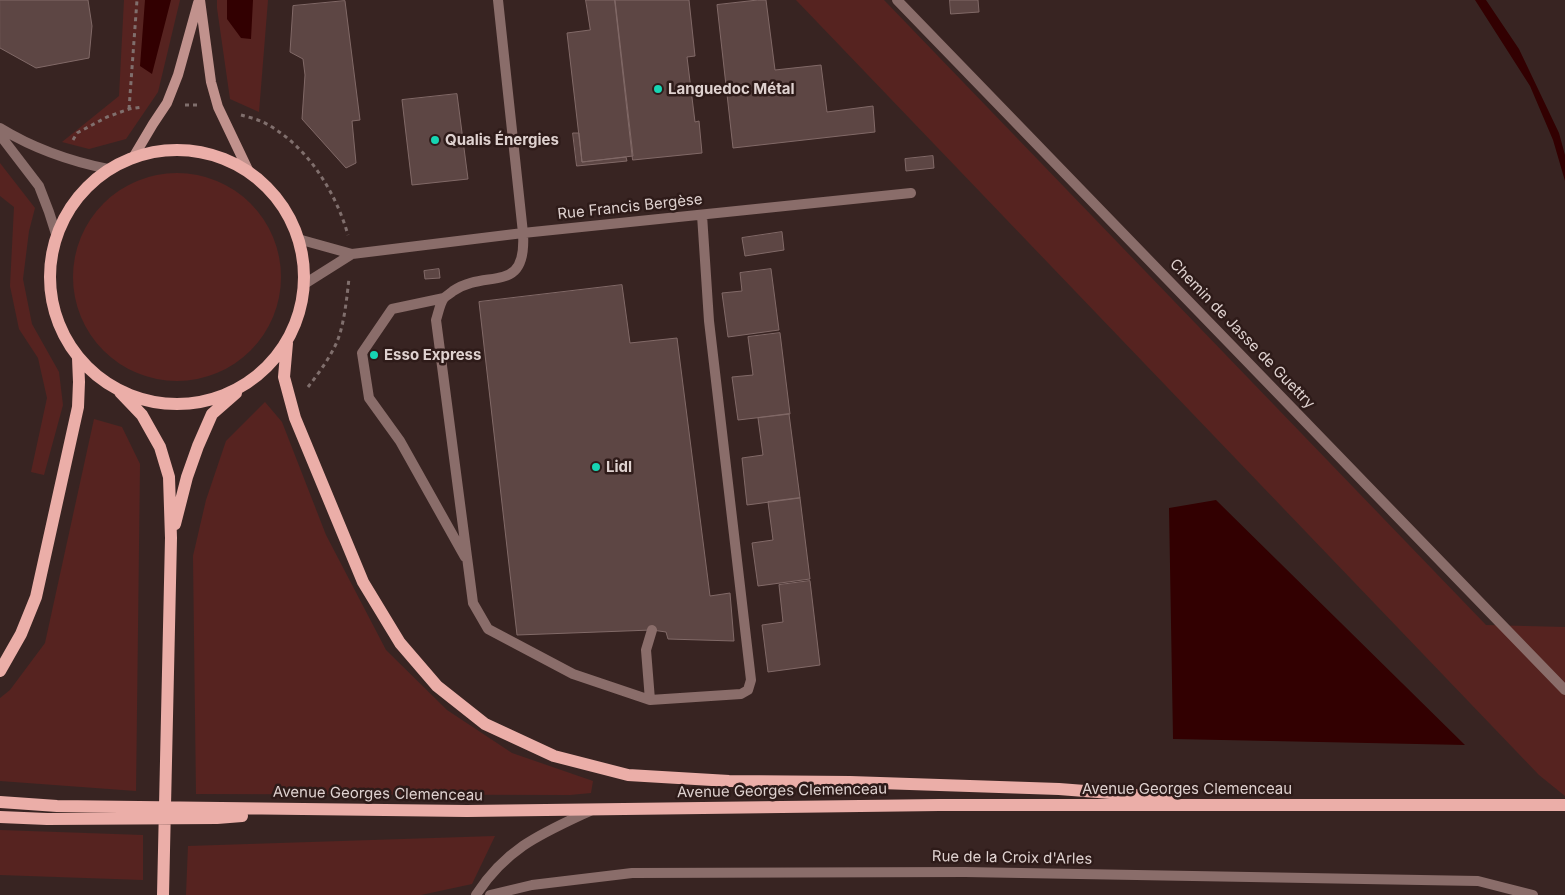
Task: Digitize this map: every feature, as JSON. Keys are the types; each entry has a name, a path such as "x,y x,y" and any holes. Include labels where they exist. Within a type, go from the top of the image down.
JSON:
{"main road":[{"path":"163,895 172,538 169,477 160,447 142,415 120,392 97,377 78,358 57,320 49,277 56,234 76,198 108,169 134,156 173,149 213,154 249,172 278,198 298,239 306,282 302,308 287,344 267,369 212,414 187,477 172,538"},
{"path":"287,344 284,377 291,406 363,582 400,643 437,686 485,724 554,756 628,775 729,781 850,782 1059,789 1278,806"},
{"path":"0,671 21,634 36,598 78,407 78,358"},
{"path":"120,392 160,404 177,404 202,403 242,388"},
{"name":"Avenue Georges Clemenceau","path":"0,802 58,806 467,811 938,805 1565,805"},
{"path":"0,817 47,819 217,818 334,810"}],"street":[{"path":"134,156 168,103 178,75 199,0"},
{"path":"199,0 211,82 218,107 249,172"},
{"path":"468,562 400,441 369,398 362,352 392,309 444,298 458,288 477,282 502,278 516,270 522,260 523,233 498,0"},
{"name":"Chemin de Jasse de Guettry","path":"897,0 1565,690"},
{"path":"0,128 19,140 63,158 108,169"},
{"path":"0,134 38,186 56,234"},
{"name":"Rue Francis Bergèse","path":"298,239 352,254 523,233 911,193"},
{"path":"444,298 436,320 468,562 474,603 488,629 573,674 650,700 741,694 748,690 751,680 709,321 702,215"},
{"name":"Rue Francis Bergèse","path":"306,282 352,254"},
{"path":"650,700 646,650 652,630"},
{"path":"476,895 488,876 523,845 592,810"},
{"name":"Rue de la Croix d'Arles","path":"490,895 532,885 632,873 965,872 1478,881 1533,895"}],"path":[{"path":"129,109 137,0"},
{"path":"63,158 77,133 107,117 129,109 168,103 218,107 263,122 299,147 320,175 343,216 352,254 346,306 337,343 316,377 291,406"}],"shaded area":[{"path":"124,0 180,0 158,92 126,139 89,149 62,142 119,96"},
{"path":"145,0 171,0 152,74 140,66"},
{"path":"217,0 268,0 259,112 230,99"},
{"path":"227,0 253,0 251,39 241,38 227,19"},
{"path":"796,0 884,0 1486,625 1565,627 1565,796 1539,775"},
{"path":"1475,0 1486,0 1519,49 1559,133 1565,155 1565,181 1553,140 1530,86"},
{"path":"0,163 35,208 29,231 23,279 32,324 59,372 63,405 44,475 31,472 47,398 38,358 19,329 10,286 14,207 0,196"},
{"path":"167,173 187,173 207,177 226,185 251,203 264,219 273,237 281,267 277,307 273,317 264,335 251,351 235,364 207,377 187,381 167,381 147,377 128,369 111,358 96,343 85,326 77,307 73,287 73,267 77,247 85,228 96,211 111,196 128,185 147,177"},
{"path":"265,402 282,422 326,535 386,650 447,710 512,753 593,781 591,793 570,795 196,794 193,556 206,500 226,441"},
{"path":"94,419 122,427 140,464 136,791 0,781 0,698 10,690 45,643"},
{"path":"1216,500 1465,745 1173,739 1169,508"},
{"path":"0,830 143,835 143,880 0,875"},
{"path":"495,836 472,884 421,895 186,895 188,846"}],"building":[{"path":"0,0 88,0 92,26 89,58 36,68 0,48"},
{"path":"586,0 615,0 633,156 582,162 567,33 590,30"},
{"name":"Languedoc Métal","path":"615,0 689,0 695,56 687,57 695,122 699,121 702,153 633,160"},
{"path":"766,0 775,70 821,65 827,112 873,106 875,132 733,148 717,5"},
{"path":"950,0 978,0 979,12 951,14"},
{"path":"345,1 360,120 352,121 356,163 346,168 302,119 305,75 303,59 290,52 293,6"},
{"name":"Qualis Énergies","path":"457,94 468,179 412,185 402,100"},
{"path":"573,133 579,133 582,162 626,157 627,161 577,166"},
{"path":"933,156 934,168 906,171 905,159"},
{"path":"782,232 784,250 745,256 742,238"},
{"path":"439,269 440,278 425,279 424,271"},
{"path":"771,269 779,330 728,337 722,293 742,291 740,273"},
{"name":"Lidl","path":"622,285 630,343 677,338 710,596 730,593 734,641 668,639 666,632 652,630 517,635 479,302"},
{"path":"780,333 790,414 738,420 732,377 753,375 748,337"},
{"path":"789,414 800,498 747,505 742,458 763,455 758,418"},
{"path":"800,498 810,579 758,586 752,543 773,540 768,502"},
{"path":"810,581 820,665 768,672 762,625 783,622 779,585"}],"place":[{"name":"Languedoc Métal","path":"658,89"},
{"name":"Qualis Énergies","path":"435,140"},
{"name":"Esso Express","path":"374,355"},
{"name":"Lidl","path":"596,467"}]}
